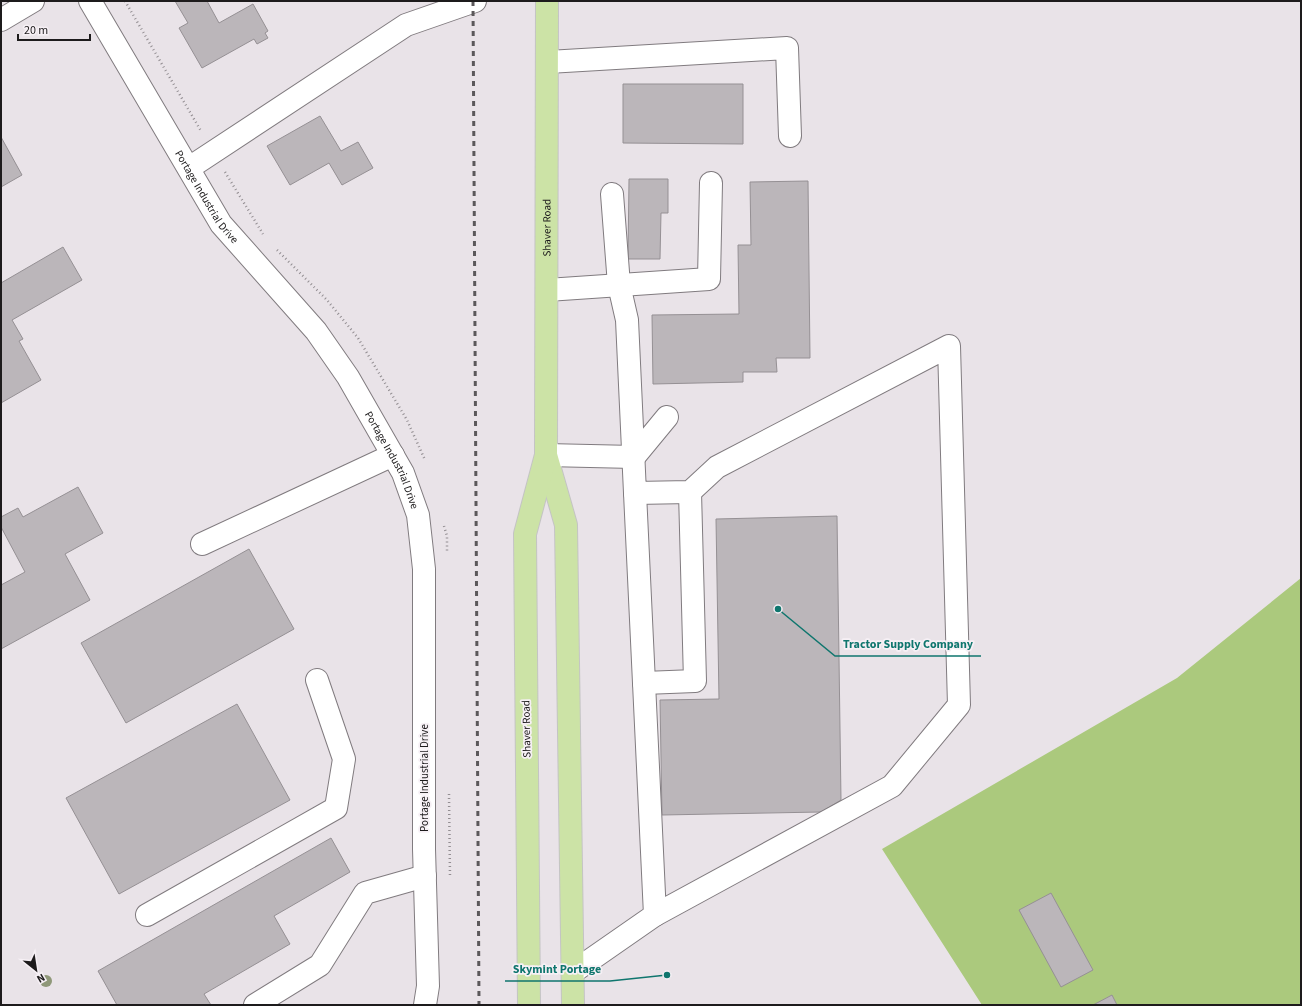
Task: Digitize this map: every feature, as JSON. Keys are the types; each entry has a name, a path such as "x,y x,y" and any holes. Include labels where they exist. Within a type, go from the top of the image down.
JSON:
{"main road":[{"name":"Shaver Road","path":"529,1005 525,534 546,455 547,1"},
{"name":"Shaver Road","path":"546,455 566,525 573,1005"}],"street":[{"path":"5,12 33,1"},
{"name":"Portage Industrial Drive","path":"90,1 221,224 316,331 348,377 403,473 418,515 424,569 425,876 428,986 425,1005"},
{"path":"188,168 406,25 474,1"},
{"path":"548,62 787,48 790,136"},
{"path":"547,290 709,279 711,182"},
{"path":"612,194 619,285 627,320 655,915"},
{"path":"573,972 655,915 892,786 959,705 949,346 717,466 690,492 635,493"},
{"path":"634,457 667,417"},
{"path":"202,544 392,455"},
{"path":"546,455 634,457"},
{"path":"644,683 695,681 690,492"},
{"path":"147,915 336,808 344,759 317,680"},
{"path":"255,1005 320,965 365,893 425,876"}],"green space":[{"path":"1301,578 1301,1005 982,1005 882,849 1177,678"}],"building":[{"path":"175,1 207,1 219,23 253,4 268,31 265,33 268,38 257,44 254,39 202,68 179,28 188,23"},
{"path":"623,84 743,84 743,144 623,143"},
{"path":"320,116 341,151 358,142 373,168 342,185 329,163 290,185 267,146"},
{"path":"1,137 22,175 1,187"},
{"path":"629,179 668,179 668,213 661,213 660,259 628,259"},
{"path":"808,181 810,358 776,358 777,372 743,372 743,382 653,384 652,315 739,314 738,245 751,245 750,182"},
{"path":"63,247 82,280 12,320 23,339 19,341 41,380 1,403 1,283"},
{"path":"78,487 103,533 65,554 90,600 1,649 1,585 25,572 1,527 1,517 18,508 23,517"},
{"path":"837,516 841,800 821,812 662,815 660,700 719,699 716,519"},
{"path":"249,549 294,629 126,723 81,643"},
{"path":"237,704 290,800 119,894 66,798"},
{"path":"331,838 350,872 274,916 290,944 204,994 211,1005 117,1005 98,971"},
{"path":"1051,893 1093,970 1061,987 1019,910"},
{"path":"1112,995 1117,1005 1093,1005"}],"railway":[{"path":"473,1 479,1005"}],"place":[{"name":"Tractor Supply Company","path":"778,609"},
{"name":"Skymint Portage","path":"667,975"}]}
